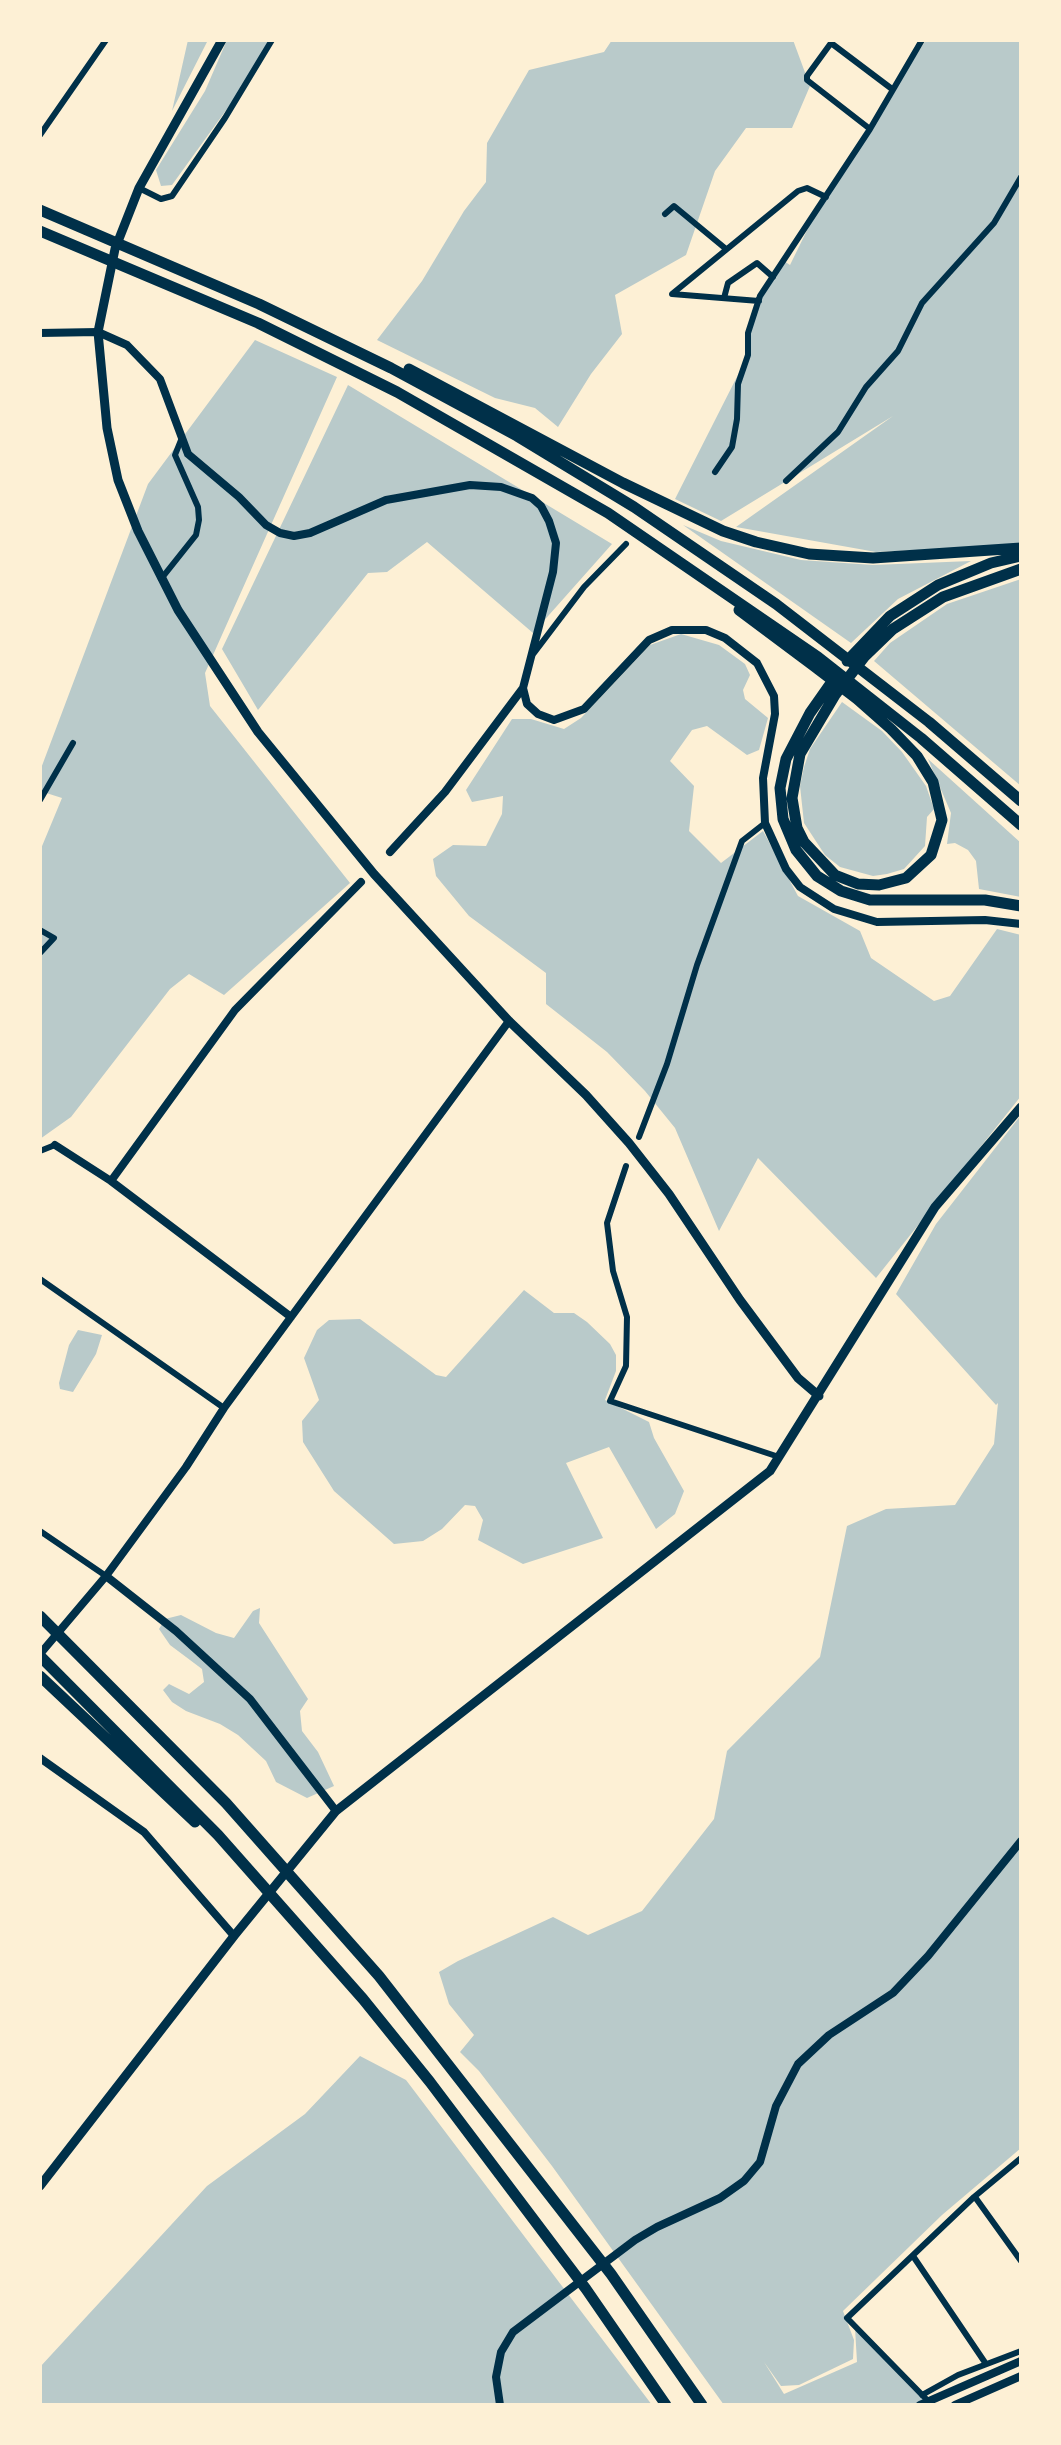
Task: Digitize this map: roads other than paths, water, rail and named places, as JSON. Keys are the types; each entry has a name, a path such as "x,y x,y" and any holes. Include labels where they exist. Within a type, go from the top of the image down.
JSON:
{"highway":[{"path":"40,210 395,362 637,490 756,542 809,554 872,558 1021,548"},
{"path":"40,231 241,315 397,392 514,456 670,554 936,750 1021,825"},
{"path":"259,304 391,368 517,436 663,526 874,677 1021,800"},
{"path":"1021,556 992,563 938,586 890,616 853,652 810,713 786,759 780,788 784,820 796,850 817,876 841,891 870,900 985,900 1021,906"},
{"path":"859,695 917,756 933,782 941,806 940,832 930,854 906,878 880,885 858,884 835,874 804,842 797,828 792,798 800,754 835,696 893,629 943,597 1021,569"},
{"path":"42,1618 177,1753 301,1886 532,2169 702,2405"},
{"path":"40,1655 295,1919 430,2082 586,2289 666,2405"},
{"path":"40,1676 295,1919"}],"main road":[{"path":"222,40 124,224 108,276 98,332 101,385 118,480 161,579 240,704 330,823 510,1021 629,1143 786,1363 819,1396"},
{"path":"40,2186 336,1811 751,1487 779,1457 934,1206 1021,1107"}],"street":[{"path":"40,136 106,40"},
{"path":"140,188 161,199 172,196 272,40"},
{"path":"715,472 732,447 736,432 738,384 759,300 870,129 922,40"},
{"path":"870,129 806,80 807,76 831,43 892,89"},
{"path":"786,481 838,432 866,387 898,351 922,303 994,223 1021,177"},
{"path":"759,300 672,294 798,191 807,188 826,197"},
{"path":"664,214 674,206 726,249"},
{"path":"724,298 728,282 756,263 774,277"},
{"path":"40,333 98,332 127,345 160,379 181,440 193,459 280,533 310,533 386,500 470,485 500,486 542,506 556,543 553,572 523,688 445,792 390,852"},
{"path":"161,579 196,535 199,520 198,507 175,455 181,440"},
{"path":"534,653 584,587 626,544"},
{"path":"523,688 527,704 538,714 554,720 568,718 584,709 649,640 688,628 724,638 757,664 774,696 776,714 763,778 765,823 786,869 800,886 816,900 853,917 877,922 985,920 1021,924"},
{"path":"40,800 73,743"},
{"path":"639,1137 742,841 765,823"},
{"path":"112,1181 234,1010 361,882"},
{"path":"40,930 54,938 40,953"},
{"path":"40,1655 106,1576 224,1408 510,1021"},
{"path":"40,1152 55,1144 112,1181 292,1317"},
{"path":"626,1166 607,1223 613,1271 627,1317 626,1366 610,1401 779,1457"},
{"path":"40,1279 224,1408"},
{"path":"40,1531 106,1576 200,1652 250,1699 336,1811"},
{"path":"40,1758 144,1832 237,1932"},
{"path":"500,2405 496,2377 502,2352 513,2332 635,2240 720,2198 744,2181 760,2162 776,2106 798,2064 829,2034 893,1994 1021,1842"},
{"path":"925,2402 847,2318 1021,2158"},
{"path":"976,2196 1021,2261"},
{"path":"913,2256 986,2364"},
{"path":"925,2402 986,2364 1021,2350"},
{"path":"925,2402 1021,2361"},
{"path":"955,2405 1021,2376"}]}
